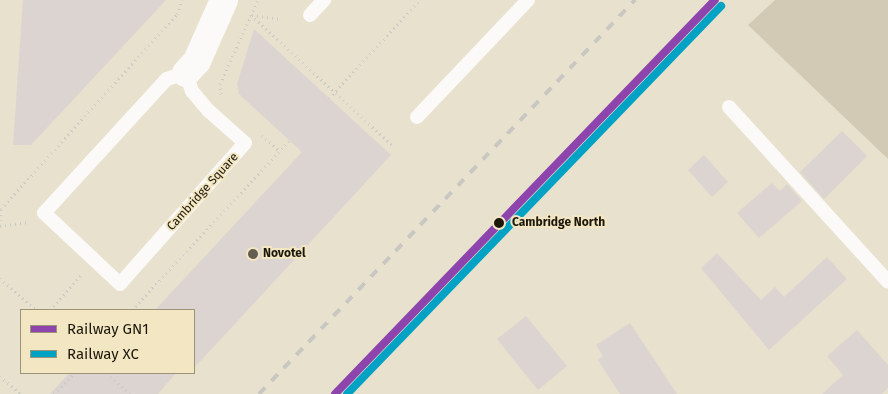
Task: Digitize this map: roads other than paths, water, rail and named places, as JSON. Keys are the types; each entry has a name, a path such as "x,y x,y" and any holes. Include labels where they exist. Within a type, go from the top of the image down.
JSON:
{"street":[{"path":"186,73 197,61 224,0"}],"lane":[{"path":"310,15 324,0"},
{"path":"418,117 528,0"},
{"name":"Cambridge Square","path":"186,73 192,91 209,111 245,143 120,284 44,213 168,79 186,73"},
{"path":"729,106 888,282"}],"railway":[{"path":"259,394 635,0"}],"rail line":[{"name":"GN1","path":"335,394 715,0"},
{"name":"XC","path":"347,394 721,6"}],"place":[{"name":"Cambridge North","path":"499,223"},
{"name":"Novotel","path":"253,254"}]}
